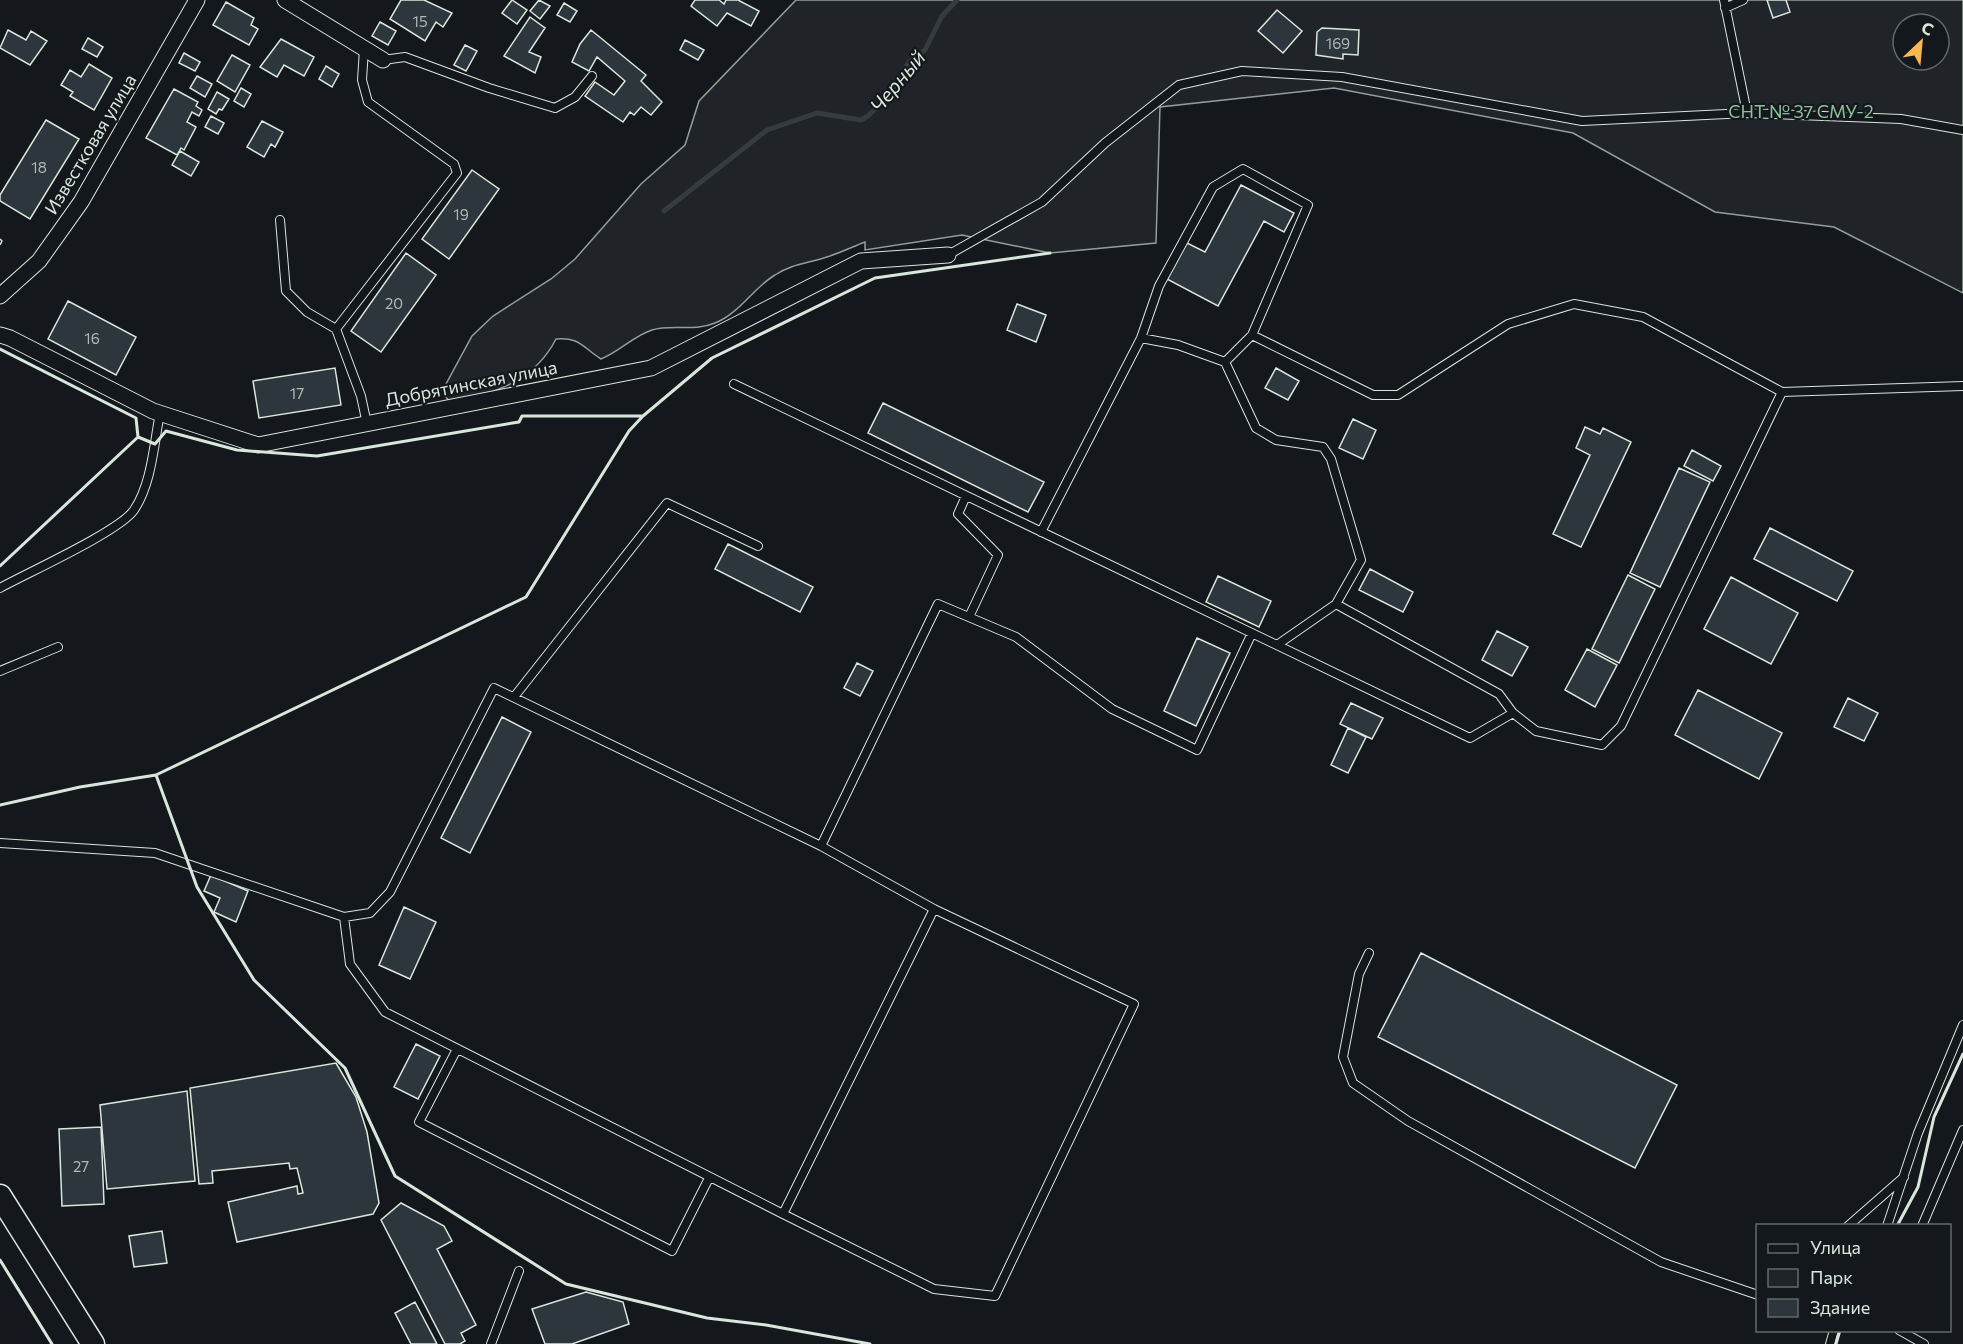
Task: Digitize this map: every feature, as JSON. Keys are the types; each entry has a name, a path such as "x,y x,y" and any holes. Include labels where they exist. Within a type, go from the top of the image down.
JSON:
{"main road":[{"path":"0,1196 93,1344"}],"street":[{"name":"Известковая улица","path":"0,296 39,261 81,202 197,0"},
{"path":"285,0 383,60"},
{"name":"Добрятинская улица","path":"0,335 160,413 258,445 651,368 861,261 948,255"}],"lane":[{"path":"1743,0 1724,4 1747,113"},
{"path":"336,329 457,173 454,164 368,102 362,80 364,49"},
{"path":"383,60 405,57 489,88 555,108 575,97 592,76"},
{"path":"948,255 1041,202 1105,143 1179,85 1242,71 1342,77 1582,121 1747,113 1901,119 1963,130"},
{"path":"1041,532 1141,338 1159,286 1213,188 1243,169 1308,205 1252,335 1225,363"},
{"path":"280,220 286,291 307,312 336,329 361,396 367,424"},
{"path":"1252,335 1373,395 1398,395 1508,324 1574,304 1643,317 1782,392 1963,386"},
{"path":"1141,338 1178,345 1225,363 1256,428 1276,440 1323,447 1331,459 1361,560 1336,604 1277,645"},
{"path":"734,384 1470,738 1513,713"},
{"path":"1336,604 1499,694 1513,713 1536,731 1602,746 1621,726 1782,392"},
{"path":"0,588 113,528 134,511 146,485 160,413"},
{"path":"966,496 958,514 998,555 969,617"},
{"path":"514,697 667,503 758,546"},
{"path":"821,846 938,604 1016,637 1112,709 1197,750 1252,633"},
{"path":"0,670 58,647"},
{"path":"0,843 155,853 344,917 370,913 390,892 494,688 821,846 934,909 1134,1004 995,1296 934,1288 709,1178 385,1012 350,964 344,917"},
{"path":"783,1214 934,909"},
{"path":"1369,953 1359,974 1343,1057 1353,1083 1408,1121 1661,1262 1756,1294"},
{"path":"1888,1224 1918,1133 1963,1025"},
{"path":"457,1049 419,1122 493,1160 672,1251 709,1178"},
{"path":"1923,1224 1963,1130"},
{"path":"1850,1224 1905,1176"},
{"path":"490,1344 519,1271"},
{"path":"1903,1332 1924,1344"}],"green space":[{"name":"СНТ № 37 СМУ-2","path":"796,0 1963,0 1963,293 1834,227 1715,212 1573,133 1334,88 1160,107 1156,243 1050,253 962,235 865,250 865,242 781,271 767,280 724,319 707,326 652,330 601,359 576,341 556,339 537,366 525,375 483,395 452,404 444,395 446,384 472,336 493,316 551,279 575,259 641,184 685,145 699,101"}],"building":[{"path":"401,0 424,0 452,13 443,27 436,22 425,41 390,19"},
{"path":"512,0 527,10 517,24 502,13"},
{"path":"539,0 550,6 540,19 530,11"},
{"path":"695,0 719,0 724,4 726,0 738,0 759,11 751,26 727,13 717,26 691,6"},
{"path":"1767,0 1786,0 1790,12 1773,18"},
{"path":"226,2 254,18 251,25 258,29 249,45 213,25"},
{"path":"564,3 577,11 570,22 557,15"},
{"path":"1277,10 1302,31 1283,53 1258,31"},
{"path":"530,17 545,28 529,52 541,57 535,73 504,56"},
{"path":"380,22 396,31 388,45 372,36"},
{"path":"1322,28 1359,30 1358,55 1343,54 1343,59 1316,55 1317,32"},
{"path":"8,30 26,40 31,31 47,41 30,65 0,48"},
{"path":"591,30 646,75 641,81 662,102 651,115 641,107 634,115 630,112 623,122 585,96 595,82 614,95 625,81 597,57 589,71 572,62 580,44"},
{"path":"88,38 103,47 97,57 82,49"},
{"path":"281,39 314,57 304,76 284,65 277,77 260,67"},
{"path":"685,40 704,50 698,60 680,50"},
{"path":"465,45 477,51 466,71 454,65"},
{"path":"184,53 200,62 195,71 179,63"},
{"path":"232,55 250,65 235,92 217,81"},
{"path":"89,64 112,78 94,110 70,96 73,92 61,85 70,70 81,77"},
{"path":"326,66 339,74 332,87 319,79"},
{"path":"197,76 212,84 205,97 190,88"},
{"path":"241,88 251,94 244,107 234,101"},
{"path":"174,89 198,102 196,106 202,110 199,116 192,112 187,122 196,127 184,150 181,148 177,155 146,138"},
{"path":"217,92 229,99 222,110 219,109 216,114 208,109"},
{"path":"211,116 224,123 218,134 205,127"},
{"path":"46,120 79,139 30,219 0,201 0,195"},
{"path":"262,121 283,132 275,147 271,144 264,157 247,147"},
{"path":"180,151 199,162 191,176 172,165"},
{"path":"472,170 499,189 449,259 422,239"},
{"path":"1241,185 1294,213 1284,232 1264,221 1218,306 1165,278 1185,242 1205,252"},
{"path":"406,253 436,275 381,352 351,331"},
{"path":"68,301 136,337 116,375 48,339"},
{"path":"1017,304 1046,315 1036,342 1007,330"},
{"path":"335,368 341,405 259,418 253,381"},
{"path":"1276,368 1299,381 1288,400 1265,388"},
{"path":"883,403 1044,482 1028,512 868,433"},
{"path":"1353,419 1376,430 1363,459 1339,448"},
{"path":"1585,427 1600,434 1603,428 1631,442 1581,547 1553,534 1590,455 1576,448"},
{"path":"1692,450 1721,466 1713,481 1684,466"},
{"path":"1679,468 1710,482 1660,587 1630,573"},
{"path":"1770,528 1853,571 1837,601 1754,559"},
{"path":"728,544 813,587 800,612 715,569"},
{"path":"1370,569 1413,592 1403,612 1359,590"},
{"path":"1628,575 1655,589 1619,663 1592,649"},
{"path":"1218,576 1271,601 1259,627 1206,602"},
{"path":"1731,577 1798,613 1771,664 1704,629"},
{"path":"1497,631 1528,647 1512,676 1482,660"},
{"path":"1197,638 1230,653 1196,726 1164,711"},
{"path":"1587,649 1617,665 1595,707 1565,690"},
{"path":"857,663 873,671 860,696 844,688"},
{"path":"1698,690 1782,733 1759,779 1675,735"},
{"path":"1848,698 1878,713 1864,741 1834,727"},
{"path":"1351,703 1383,718 1372,739 1340,724"},
{"path":"502,717 531,732 470,853 441,838"},
{"path":"1348,728 1366,737 1348,773 1331,765"},
{"path":"211,875 248,891 236,922 214,912 220,898 204,891"},
{"path":"404,907 436,922 410,979 379,965"},
{"path":"1421,953 1677,1085 1635,1168 1378,1037"},
{"path":"416,1044 440,1056 418,1099 394,1087"},
{"path":"336,1063 356,1097 367,1132 379,1203 373,1214 237,1242 228,1202 297,1186 298,1194 303,1193 297,1168 290,1169 289,1163 212,1171 213,1183 199,1184 190,1088"},
{"path":"187,1091 195,1181 107,1189 100,1105"},
{"path":"101,1127 104,1204 62,1206 59,1129"},
{"path":"401,1203 444,1226 452,1241 437,1249 476,1325 461,1333 465,1341 460,1344 445,1344 381,1220"},
{"path":"162,1231 167,1263 134,1267 129,1236"},
{"path":"586,1292 623,1302 629,1324 572,1344 545,1344 532,1309"},
{"path":"415,1302 437,1344 411,1344 395,1313"}],"waterway":[{"name":"Черный","path":"664,211 767,130 817,113 861,120 868,116 888,96 909,62 925,50 942,16 957,0"}],"fence":[{"path":"0,239 2,241 0,245"}],"wall":[{"path":"870,1344 766,1325 707,1318 566,1284 395,1176 345,1068 254,980 197,887 156,775 526,597 629,431 643,416 712,358 875,278 1050,253"},
{"path":"0,349 136,418 138,437 155,444 166,431 237,450 317,456 519,422 522,416 643,416"},
{"path":"0,566 138,437"},
{"path":"0,805 80,787 156,775"},
{"path":"1898,1224 1918,1187 1934,1117 1963,1054"},
{"path":"0,1260 52,1344"},
{"path":"1836,1344 1839,1332"}]}
